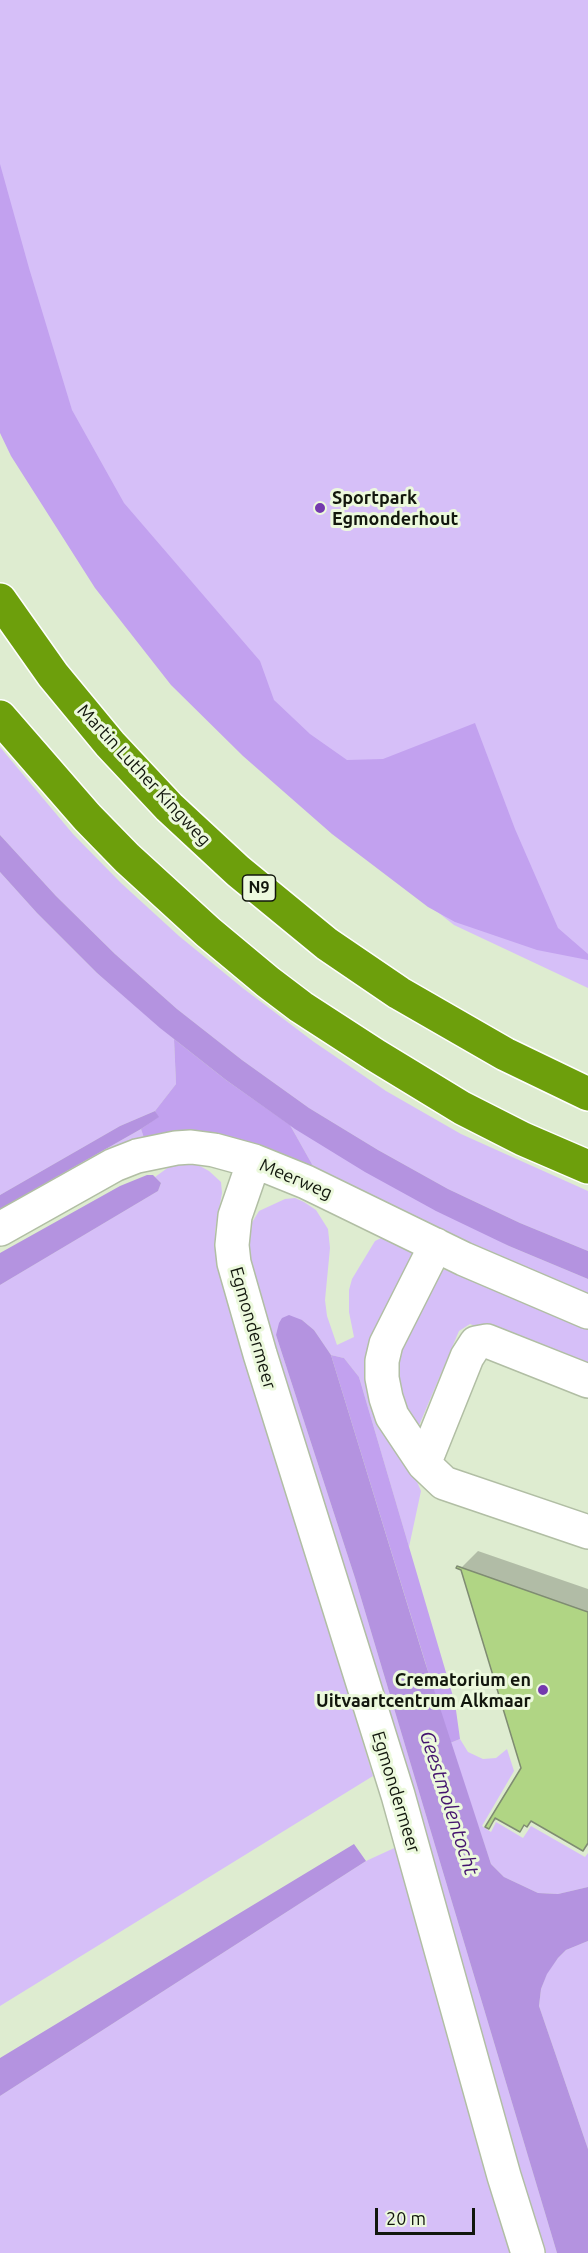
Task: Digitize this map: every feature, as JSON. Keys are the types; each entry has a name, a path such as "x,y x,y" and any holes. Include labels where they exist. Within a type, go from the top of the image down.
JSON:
{"highway":[{"name":"Martin Luther Kingweg","path":"0,600 53,675 110,744 169,807 238,871 327,944 399,993 505,1054 588,1094"},
{"path":"0,717 87,817 127,858 208,932 268,982 366,1049 462,1108 523,1139 588,1167"}],"street":[{"name":"Meerweg","path":"0,1229 114,1165 137,1156 191,1147 214,1150 255,1161 306,1182 436,1245 588,1312"},
{"name":"Egmondermeer","path":"255,1161 235,1216 232,1245 234,1263 263,1366 398,1795 501,2166 528,2253"},
{"path":"436,1245 386,1344 382,1361 382,1378 392,1416 424,1464 444,1483 588,1532"},
{"path":"424,1464 467,1357 476,1343 487,1341 588,1381"}],"shaded area":[{"name":"Sportpark Egmonderhout","path":"0,0 588,0 588,988 454,925 291,796 0,417"},
{"path":"0,164 72,410 124,503 260,661 274,700 310,734 347,760 383,759 475,723 515,829 558,928 588,954 588,960 537,950 455,922 428,907 332,834 243,756 171,685 95,588 11,456 0,433"},
{"path":"0,747 73,834 121,883 179,936 314,1042 386,1091 461,1134 588,1191 588,1251 520,1223 448,1189 378,1150 309,1108 242,1060 177,1009 115,954 56,896 0,835"},
{"path":"0,872 97,973 174,1039 176,1084 155,1111 120,1126 0,1195"},
{"path":"174,1039 226,1080 290,1125 313,1166 253,1144 145,1141 141,1129 158,1117 155,1111 176,1084"},
{"path":"290,1125 509,1246 588,1279 588,1297 484,1256 313,1166"},
{"path":"141,1129 145,1141 0,1221 0,1209"},
{"path":"182,1162 198,1165 221,1182 222,1193 215,1231 216,1257 373,1776 0,2006 0,1285 158,1191 161,1183 155,1177 173,1164"},
{"path":"295,1198 316,1210 328,1229 330,1248 325,1300 327,1316 337,1345 354,1337 349,1312 349,1290 352,1279 375,1241 385,1236 411,1251 413,1256 376,1340 421,1491 409,1547 359,1377 344,1358 331,1355 314,1330 302,1320 276,1335 355,1578 557,2253 535,2253 263,1341 245,1234 259,1211 285,1199"},
{"path":"450,1270 588,1326 588,1371 470,1324 459,1331 418,1428 398,1400 395,1356 438,1272"},
{"path":"331,1355 344,1358 359,1377 455,1703 460,1739 450,1743"},
{"path":"460,1739 468,1752 483,1759 496,1758 507,1749 514,1771 482,1826 491,1832 496,1822 523,1838 531,1826 585,1857 588,1853 588,1887 558,1894 538,1893 504,1877 491,1864 450,1743"},
{"path":"403,1844 517,2253 0,2253 0,2096 366,1861"},
{"path":"588,1941 588,2149 539,2006 541,1989 547,1973 558,1958 566,1950"}],"water":[{"path":"0,835 56,896 115,954 177,1009 242,1060 309,1108 448,1189 520,1223 588,1251 588,1279 509,1246 436,1211 365,1172 295,1129 226,1080 160,1028 97,973 37,913 0,872"},
{"path":"155,1111 159,1117 141,1129 0,1209 0,1195 120,1126"},
{"path":"147,1175 153,1175 161,1183 158,1191 0,1285 0,1253 120,1186"},
{"name":"Geestmolentocht","path":"289,1315 302,1320 314,1330 331,1355 425,1662 491,1864 504,1877 538,1893 558,1894 588,1887 588,1941 566,1950 558,1958 547,1974 541,1989 539,2006 588,2149 588,2253 557,2253 355,1578 276,1335 282,1318"},
{"path":"354,1844 366,1861 0,2096 0,2058"}],"building":[{"name":"Crematorium en Uitvaartcentrum Alkmaar","path":"457,1566 588,1612 588,1843 583,1851 531,1821 527,1827 524,1825 520,1832 495,1818 489,1829 485,1827 521,1768 461,1570 456,1568"}],"place":[{"name":"Sportpark Egmonderhout","path":"320,508"},
{"name":"Crematorium en Uitvaartcentrum Alkmaar","path":"543,1690"}]}
